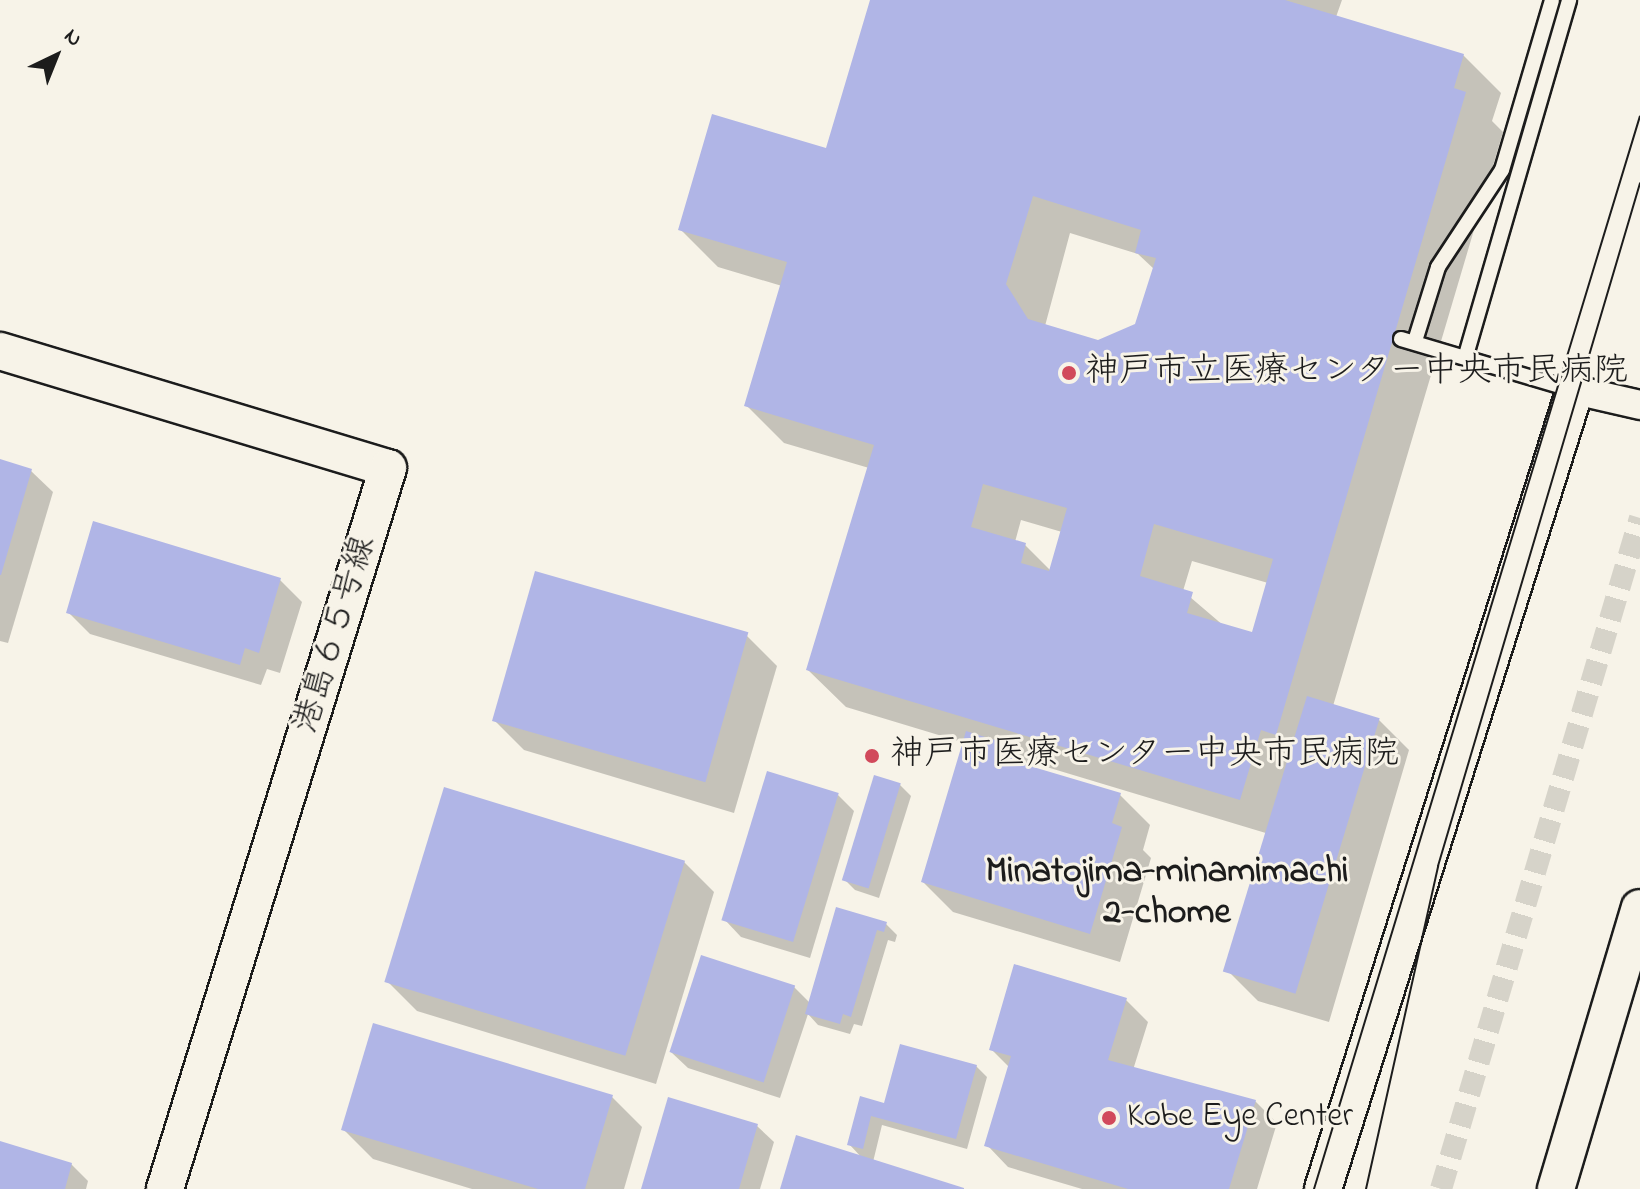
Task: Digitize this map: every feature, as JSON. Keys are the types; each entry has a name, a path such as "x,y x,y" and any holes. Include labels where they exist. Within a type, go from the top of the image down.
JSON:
{"street":[{"name":"港島６５号線","path":"0,351 388,468 165,1189"},
{"path":"1323,1189 1575,390 1640,405"},
{"path":"1556,1189 1640,908"}],"lane":[{"path":"1552,0 1502,170 1438,267 1408,340 1575,390"},
{"path":"1466,355 1569,0"}],"building":[{"name":"神戸市立医療センター中央市民病院","path":"870,0 1285,0 1464,54 1454,88 1466,92 1276,735 1261,730 1240,800 806,670 874,445 744,406 787,262 678,230 712,114 826,148","holes":["1033,196 1141,230 1135,253 1156,258 1135,324 1098,340 1028,319 1006,284","983,484 1067,508 1049,571 1021,563 1026,543 971,527","1154,524 1273,559 1252,632 1187,613 1193,592 1140,576"]},
{"path":"0,459 32,469 1,575 0,575"},
{"path":"93,521 281,578 259,653 245,648 240,665 66,613"},
{"path":"535,571 748,632 705,782 492,721"},
{"path":"1307,696 1380,718 1295,994 1223,971"},
{"path":"966,731 1017,747 1013,761 1121,793 1112,823 1122,827 1090,934 921,882"},
{"path":"767,771 839,793 793,942 721,920"},
{"path":"874,775 901,783 869,888 842,880"},
{"path":"444,787 685,861 625,1056 384,982"},
{"path":"836,907 887,922 884,932 877,930 851,1017 843,1014 840,1024 805,1014"},
{"path":"701,955 795,986 764,1083 669,1052"},
{"path":"1014,964 1127,998 1108,1060 1256,1100 1229,1189 1128,1189 984,1146 1011,1056 989,1050"},
{"path":"373,1023 613,1095 585,1189 538,1189 341,1130"},
{"path":"900,1044 977,1065 956,1139 871,1116 863,1149 847,1145 860,1096 884,1103"},
{"path":"668,1097 758,1124 739,1189 641,1189"},
{"path":"796,1135 964,1188 964,1189 780,1189"},
{"path":"0,1141 72,1163 65,1189 0,1189"}],"tunnel":[{"path":"1441,1189 1640,518"}],"tram line":[{"path":"1314,1189 1640,116"},
{"path":"1366,1189 1438,866 1640,183"}],"place":[{"name":"神戸市立医療センター中央市民病院","path":"1069,373"},
{"name":"神戸市医療センター中央市民病院","path":"872,756"},
{"name":"Kobe Eye Center","path":"1109,1118"}],"district":[{"name":"Minatojima-minamimachi 2-chome","path":"1167,892"}]}
